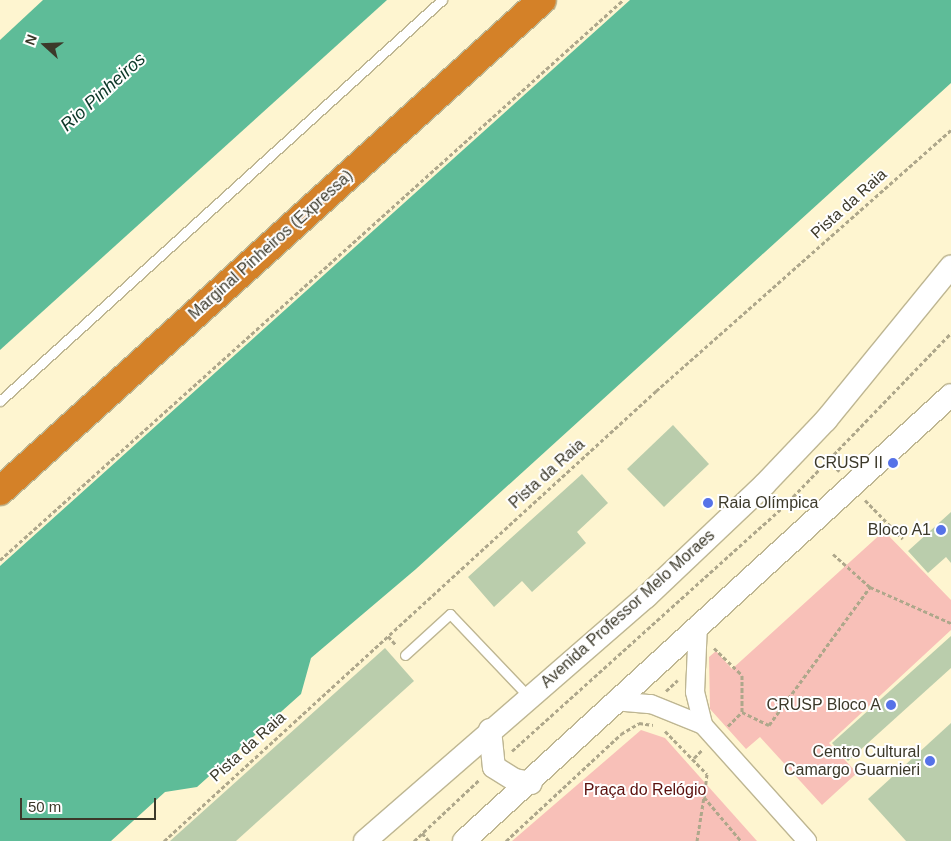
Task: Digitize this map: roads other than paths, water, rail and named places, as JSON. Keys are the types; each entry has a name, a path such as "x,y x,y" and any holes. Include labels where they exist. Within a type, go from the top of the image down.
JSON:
{"highway":[{"name":"Marginal Pinheiros (Expressa)","path":"0,491 542,0"}],"street":[{"name":"Avenida Professor Melo Moraes","path":"365,841 490,730 646,597 764,485 826,420 951,267"},
{"path":"464,841 530,783 614,701 698,624 854,488 951,395"},
{"path":"698,624 695,692 702,725"},
{"path":"614,701 651,704 702,725 807,841"},
{"path":"490,730 494,767 515,780 530,783"}],"lane":[{"path":"0,401 442,0"},
{"path":"405,655 450,614 529,697"}],"water":[{"name":"Rio Pinheiros","path":"43,0 387,0 0,350 0,40"},
{"path":"630,0 951,0 951,83 416,569 311,658 301,694 197,787 165,792 111,841 0,841 0,566"}],"place":[{"name":"CRUSP II","path":"893,463"},
{"name":"Raia Olímpica","path":"708,503"},
{"name":"Bloco A1","path":"941,530"},
{"name":"CRUSP Bloco A","path":"891,705"},
{"name":"Centro Cultural Camargo Guarnieri","path":"930,761"}],"park label":[{"name":"Praça do Relógio","path":"645,790"}]}
